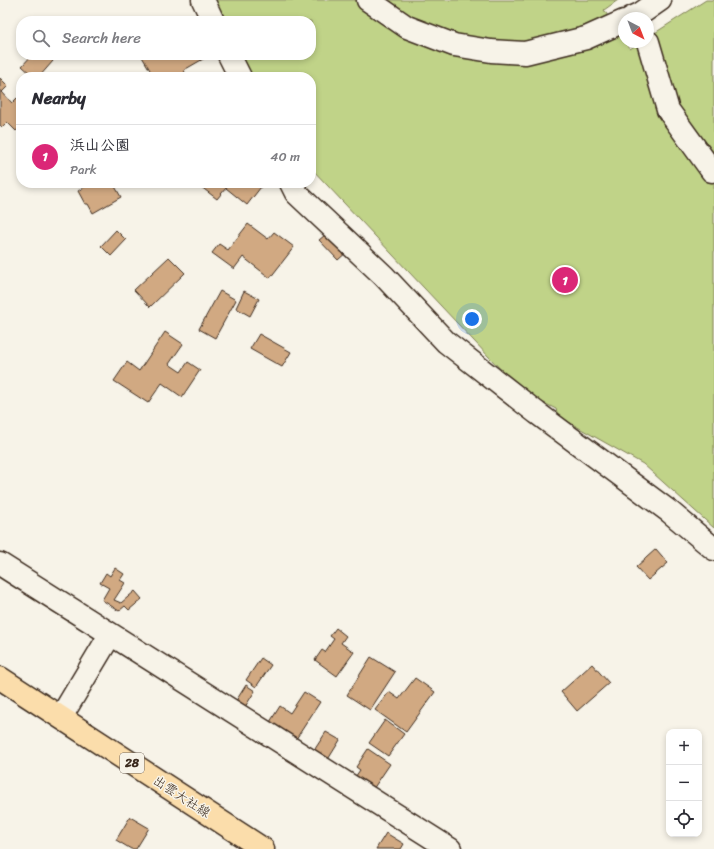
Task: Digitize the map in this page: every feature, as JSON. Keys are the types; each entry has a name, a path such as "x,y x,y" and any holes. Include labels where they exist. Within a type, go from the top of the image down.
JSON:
{"main road":[{"name":"出雲大社線","path":"0,678 263,849"}],"street":[{"path":"203,0 211,16"},
{"path":"368,0 407,27 454,45 491,51 525,53 586,38 618,25"},
{"path":"643,12 660,0"},
{"path":"650,48 668,110 712,172"},
{"path":"232,60 238,72"},
{"path":"294,188 296,193 384,276 446,342 537,413 670,512 714,549"},
{"path":"0,564 450,849"},
{"path":"61,717 110,635"}],"green space":[{"path":"215,0 618,0 604,10 618,31 618,48 630,49 654,48 654,34 706,0 714,0 714,528 643,464 558,416 556,409 522,392 316,173 316,72 249,72 243,60 316,60 316,16 222,16"}],"building":[{"path":"27,60 53,61 43,72 29,72 22,66"},
{"path":"144,60 201,60 184,70 185,72 151,72"},
{"path":"0,78 8,86 2,92 12,103 16,99 16,131 7,122 2,127 0,125"},
{"path":"83,188 116,188 121,197 93,213 88,204 85,204 78,191"},
{"path":"203,188 226,188 217,199"},
{"path":"226,188 260,188 247,205"},
{"path":"248,224 268,239 274,232 294,247 270,278 243,257 234,269 212,253 219,244 228,250"},
{"path":"116,230 126,240 111,256 101,246"},
{"path":"330,231 348,251 338,260 319,240"},
{"path":"169,257 185,273 150,307 134,290"},
{"path":"220,291 236,300 215,338 199,329"},
{"path":"244,291 259,299 250,316 236,308"},
{"path":"165,332 183,344 169,364 181,372 188,362 200,370 182,397 162,383 148,403 114,381 127,362 139,371"},
{"path":"259,334 291,352 282,367 250,349"},
{"path":"656,549 668,563 648,580 636,567"},
{"path":"115,568 124,574 120,580 125,583 114,600 121,603 135,591 142,599 129,610 125,606 119,611 102,600 109,588 100,583 106,573 110,576"},
{"path":"336,628 346,636 341,643 354,652 337,676 315,660 322,650 325,652 334,639 330,636"},
{"path":"371,657 395,672 370,710 347,695"},
{"path":"261,658 271,665 256,687 246,680"},
{"path":"592,664 609,683 577,711 561,692"},
{"path":"415,678 435,692 406,732 375,710 389,692 399,699"},
{"path":"246,685 255,691 243,710 234,704"},
{"path":"304,692 320,702 296,739 270,722 280,706 290,713"},
{"path":"385,720 404,734 388,756 369,743"},
{"path":"326,732 340,740 327,761 313,752"},
{"path":"368,749 390,764 371,792 353,780 360,770 356,767"},
{"path":"130,817 149,828 136,849 131,849 116,840"},
{"path":"386,833 404,844 401,849 376,849"}],"place":[{"name":"浜山公園","path":"565,280"}]}
